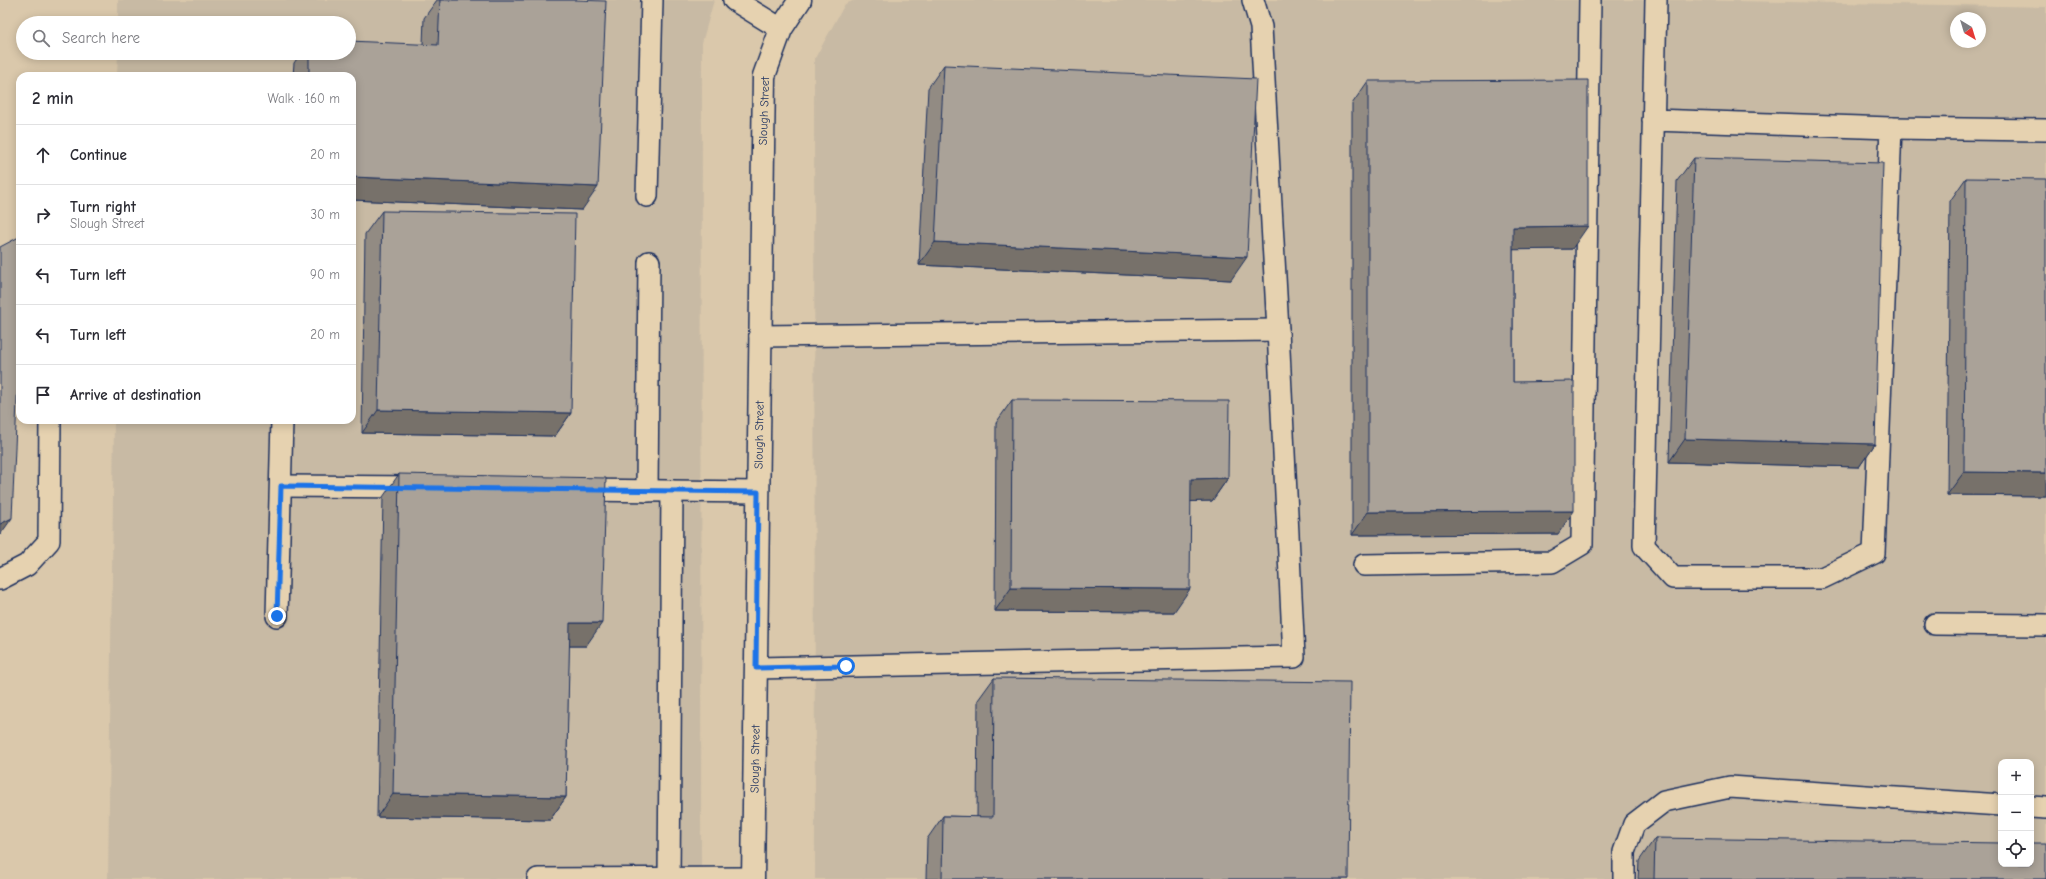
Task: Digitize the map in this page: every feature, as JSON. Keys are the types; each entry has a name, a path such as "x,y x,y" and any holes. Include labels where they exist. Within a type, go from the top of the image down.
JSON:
{"street":[{"name":"Slough Street","path":"753,878 764,76 781,29 800,0"}],"lane":[{"path":"647,196 652,0"},
{"path":"734,0 781,29"},
{"path":"756,668 1294,657 1261,27 1253,0"},
{"path":"1364,565 1552,562 1582,544 1590,0"},
{"path":"1656,0 1644,546 1673,578 1822,578 1874,553 1892,128"},
{"path":"1653,120 1892,128 2046,130"},
{"path":"647,491 649,262"},
{"path":"760,336 1278,330"},
{"path":"0,579 27,565 49,541 50,424"},
{"path":"277,616 282,424"},
{"path":"281,486 440,488"},
{"path":"560,489 758,492"},
{"path":"669,878 672,491"},
{"path":"1935,624 2046,625"},
{"path":"1624,879 1624,852 1634,824 1664,801 1730,787 1998,805"},
{"path":"2034,807 2046,808"},
{"path":"538,879 753,878"}],"shaded area":[{"path":"118,0 714,0 702,43 701,879 108,879 114,424 356,424 356,72 117,72 118,60 356,60 356,16 118,16"},
{"path":"855,0 1682,0 2046,7 2046,879 815,879 814,60 845,4"}],"building":[{"path":"440,0 606,1 598,187 356,177 356,72 309,72 309,60 356,60 356,41 438,45"},
{"path":"944,65 1256,79 1247,257 935,242"},
{"path":"1588,80 1588,226 1513,227 1513,382 1574,381 1574,511 1368,512 1368,81"},
{"path":"1694,158 1883,163 1875,444 1685,439"},
{"path":"1966,178 2046,179 2046,473 1964,472"},
{"path":"382,211 575,214 571,413 378,410"},
{"path":"16,239 16,424 12,518 0,524 0,247"},
{"path":"1012,400 1229,401 1228,478 1191,479 1190,589 1011,588"},
{"path":"399,474 606,478 602,623 570,623 566,797 393,794"},
{"path":"994,678 1350,682 1348,879 942,879 943,816 993,817"},
{"path":"1655,838 1998,843 1998,867 2034,867 2034,843 2046,843 2046,879 1654,879"}],"route":[{"path":"277,616 281,486 758,492 756,668 846,666"}]}
